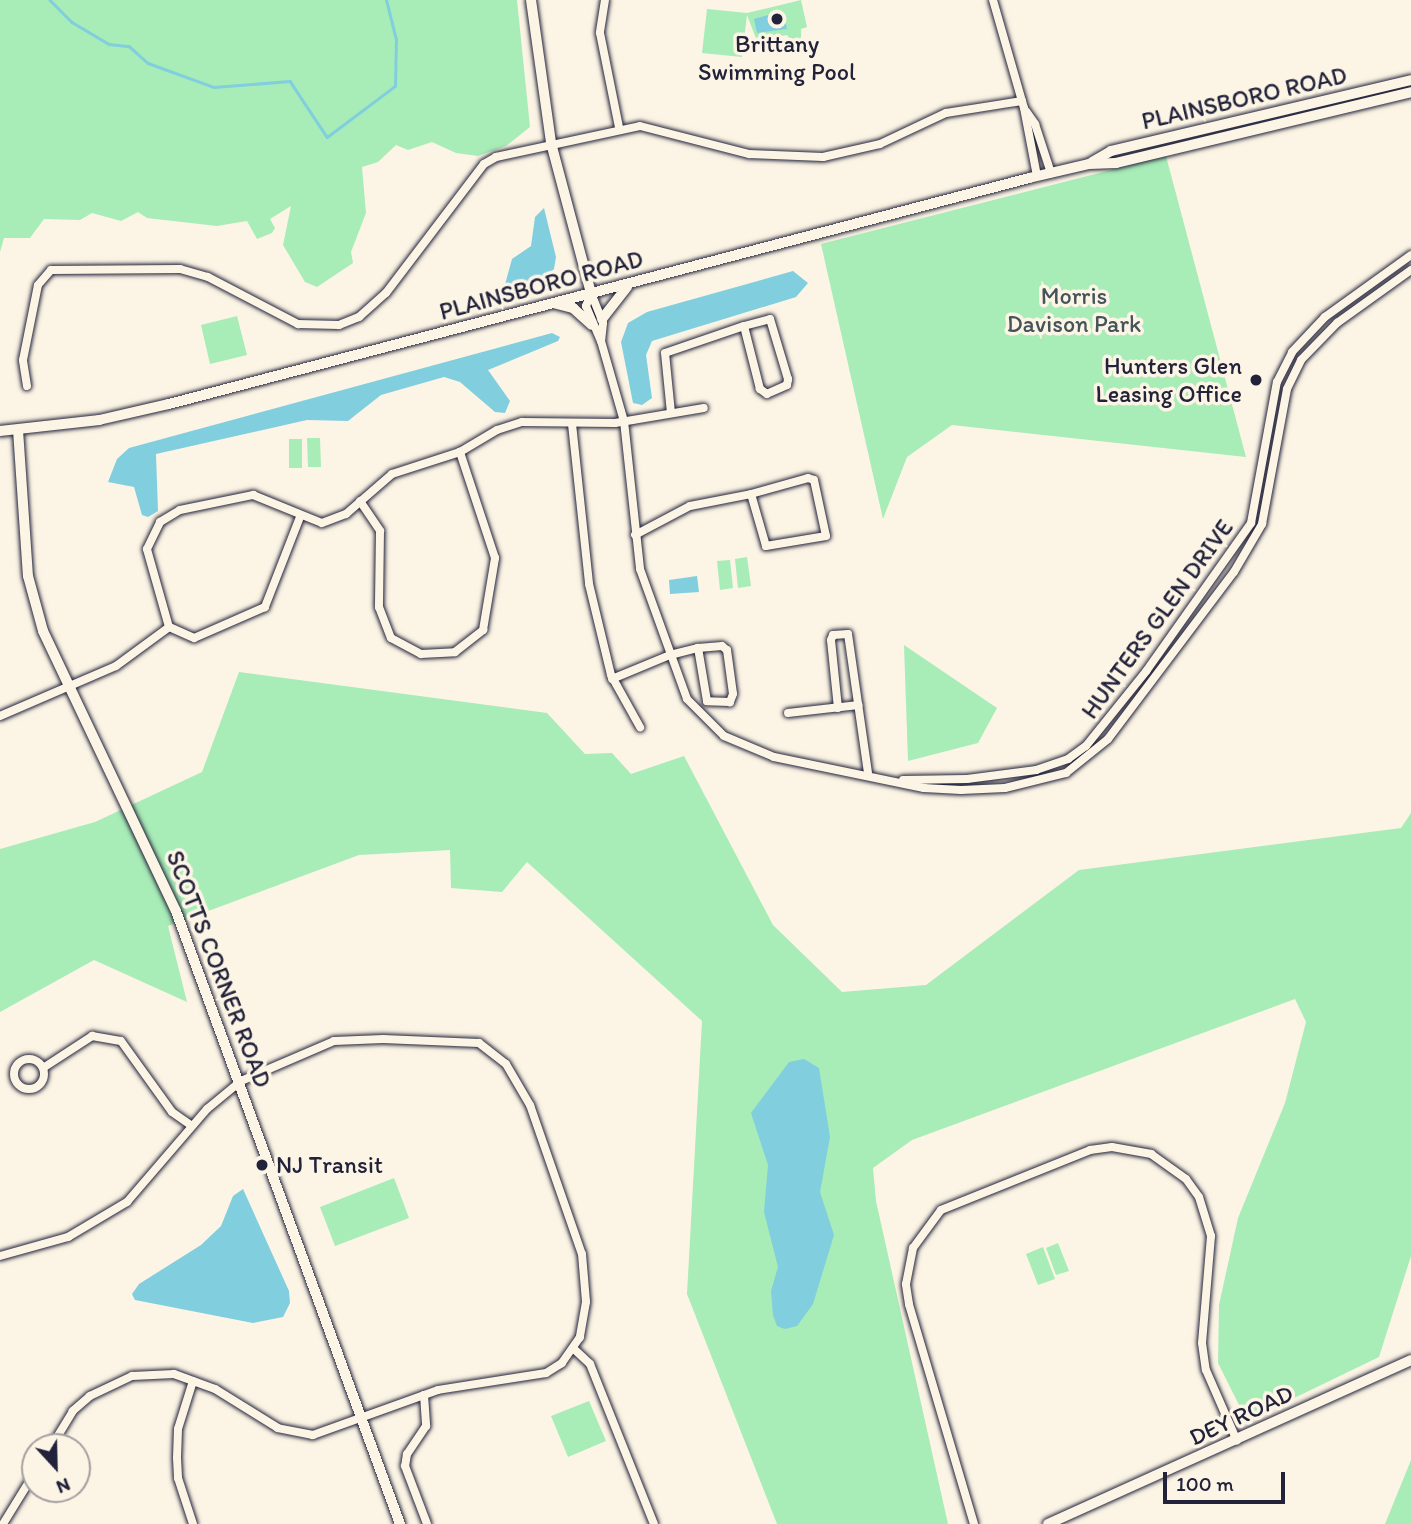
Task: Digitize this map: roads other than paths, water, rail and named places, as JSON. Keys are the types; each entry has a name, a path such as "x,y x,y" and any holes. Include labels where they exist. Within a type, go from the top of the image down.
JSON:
{"main road":[{"name":"DEY ROAD","path":"1048,1524 1237,1441 1411,1360"}],"street":[{"path":"531,0 551,143 591,293 602,319 601,341"},
{"path":"605,0 600,33 619,127"},
{"path":"993,0 1023,105 1037,176"},
{"path":"1406,81 1411,74"},
{"name":"PLAINSBORO ROAD","path":"1088,164 1111,151 1406,81"},
{"name":"PLAINSBORO ROAD","path":"0,431 133,413 1037,176 1088,164 1116,163 1411,92"},
{"path":"27,386 23,360 40,278 57,269 132,267 195,272 298,324 339,325 359,317 386,293 484,164 551,143 619,127 652,128 749,154 823,157 894,139 946,113 1023,105"},
{"path":"1023,105 1035,124 1051,173"},
{"name":"HUNTERS GLEN DRIVE","path":"900,780 967,779 1037,770 1068,759 1086,746 1147,670 1251,523 1277,382 1292,352 1325,317 1411,255"},
{"name":"HUNTERS GLEN DRIVE","path":"601,341 624,421 640,569 688,699 724,736 774,757 868,773 924,788 1005,788 1066,773 1099,748 1248,552 1262,524 1287,389 1301,360 1337,323 1411,270"},
{"path":"602,319 620,291 632,283"},
{"path":"591,293 586,306 601,341"},
{"path":"552,303 573,308 592,325"},
{"path":"671,413 665,352 744,326 770,319 788,379 779,391 767,394 760,389 744,326"},
{"path":"300,517 265,607 194,638 169,626 147,549 153,533 169,515 240,494 265,499 300,517 322,523 336,520 392,474 460,452 497,430 522,422 572,424 624,421 704,408"},
{"path":"572,424 589,584 612,679 640,727"},
{"name":"SCOTTS CORNER ROAD","path":"18,430 28,576 43,631 68,690 146,841 241,1081 400,1524"},
{"path":"360,501 380,531 379,607 391,638 422,654 439,655 464,647 483,630 495,558 460,452"},
{"path":"635,536 691,506 814,480 826,537 766,546 751,494"},
{"path":"0,716 68,690 117,666 169,626"},
{"path":"838,708 833,635 848,634 851,638 868,773"},
{"path":"612,679 670,655 698,648 727,650 734,696 730,702 708,701 698,648"},
{"path":"788,713 859,705"},
{"path":"43,1069 92,1036 121,1041 172,1112 192,1126"},
{"path":"0,1256 37,1248 97,1222 127,1202 157,1171 192,1126 241,1081 334,1041 469,1042 495,1052 530,1105 582,1254 586,1302 574,1349 545,1373 460,1384 363,1417 332,1431 294,1434 192,1381 154,1374 111,1383 73,1411 60,1433"},
{"path":"974,1524 909,1304 906,1284 913,1248 922,1231 949,1206 1090,1150 1122,1147 1152,1154 1186,1179 1199,1197 1211,1236 1204,1357 1237,1441"},
{"path":"574,1349 590,1364 654,1524"},
{"path":"192,1381 178,1429 177,1458 178,1478 193,1524"},
{"path":"424,1395 426,1426 407,1454 405,1466 427,1524"},
{"path":"3,1524 21,1495"}],"water":[{"path":"783,11 787,29 757,33 754,19"},
{"path":"544,208 556,257 554,269 546,276 504,288 512,259 531,246 535,217"},
{"path":"793,271 808,283 796,297 652,341 646,355 652,398 642,405 633,403 621,342 628,323 647,312"},
{"path":"552,333 560,337 558,341 488,370 510,401 505,413 495,412 460,382 444,377 381,395 348,421 307,420 156,454 158,511 148,517 142,515 134,487 108,482 117,459 129,448"},
{"path":"697,576 699,592 670,594 669,580"},
{"path":"804,1059 819,1068 830,1137 820,1192 834,1235 813,1304 797,1326 785,1329 777,1326 773,1315 771,1291 778,1267 764,1212 768,1165 751,1113 789,1062"},
{"path":"243,1189 289,1291 290,1303 283,1317 253,1323 135,1300 132,1294 139,1284 201,1245 221,1226 233,1196"}],"waterway":[{"path":"50,0 72,22 109,44 129,46 148,63 214,87 290,81 327,137 395,86 396,40 386,0"}],"place":[{"name":"Brittany Swimming Pool","path":"777,19"},
{"name":"Hunters Glen Leasing Office","path":"1256,380"},
{"name":"NJ Transit","path":"262,1165"}],"park label":[{"name":"Morris Davison Park","path":"1074,310"}]}
